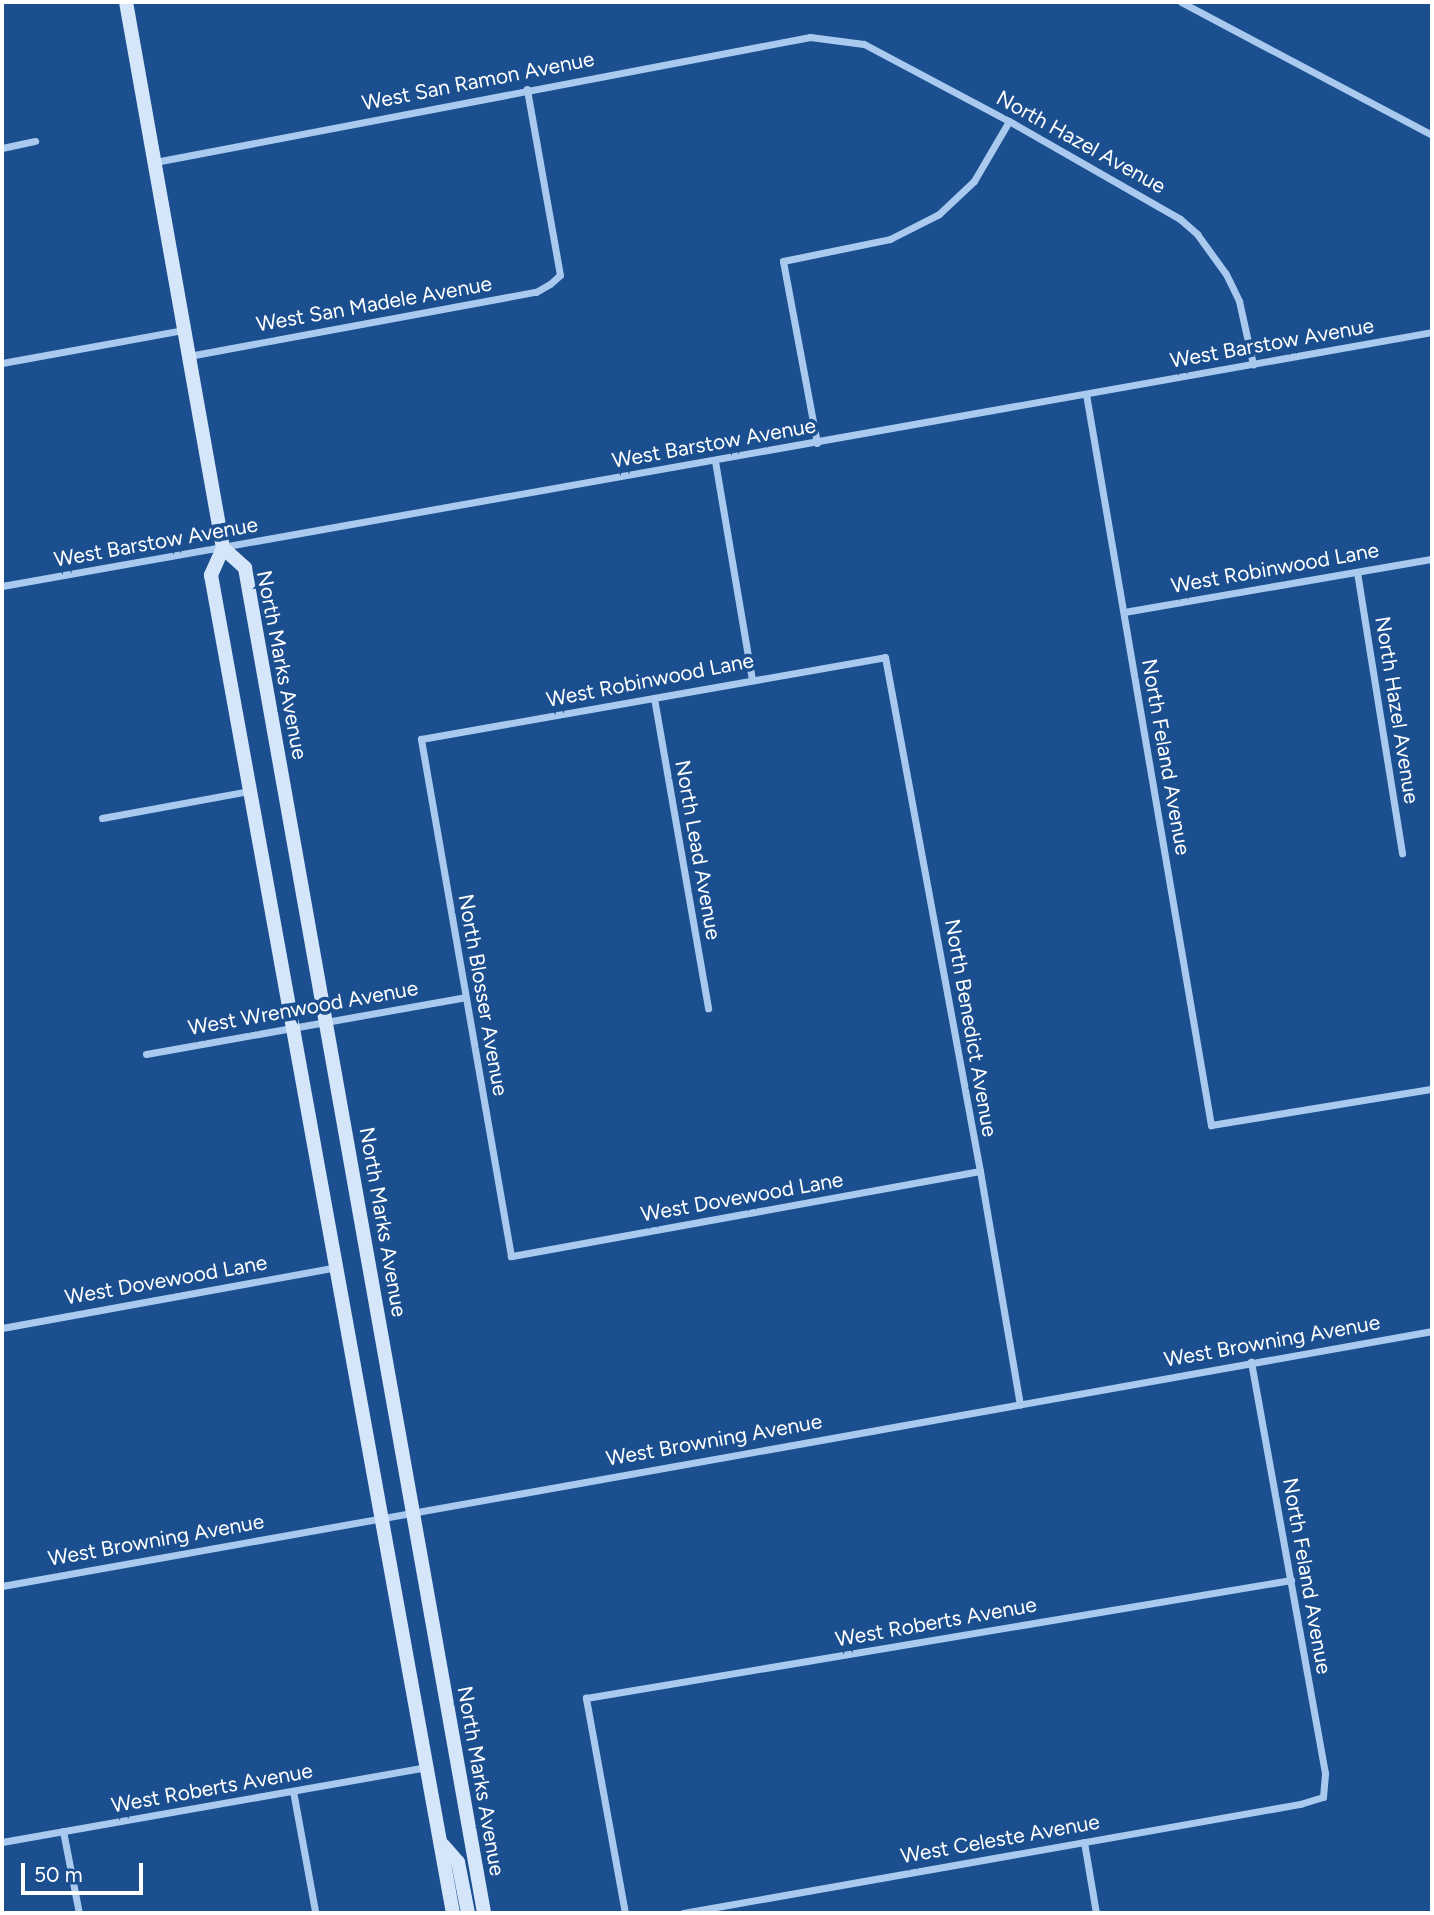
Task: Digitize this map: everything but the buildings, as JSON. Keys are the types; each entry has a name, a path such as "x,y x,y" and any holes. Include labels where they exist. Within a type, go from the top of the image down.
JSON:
{"main road":[{"path":"126,2 223,548 211,575 453,1913"},
{"name":"North Marks Avenue","path":"223,548 245,568 484,1913"},
{"path":"442,1844 458,1862 468,1913"}],"street":[{"path":"1181,2 1432,135"},
{"name":"West San Ramon Avenue","path":"154,163 527,89 810,37"},
{"name":"North Hazel Avenue","path":"810,37 864,44 1158,204 1197,234 1220,265 1239,301 1253,364"},
{"name":"West San Madele Avenue","path":"189,356 536,292 560,275 527,89"},
{"path":"817,443 783,261 890,239 939,214 974,181 1009,121"},
{"path":"2,148 35,141"},
{"path":"2,363 184,330"},
{"name":"West Barstow Avenue","path":"2,586 1432,332"},
{"name":"North Feland Avenue","path":"1086,394 1211,1125 1432,1089"},
{"path":"715,461 752,678"},
{"name":"West Robinwood Lane","path":"1124,612 1432,559"},
{"name":"North Hazel Avenue","path":"1357,572 1402,853"},
{"name":"West Robinwood Lane","path":"421,739 752,678 885,657"},
{"name":"North Benedict Avenue","path":"885,657 980,1171 1020,1405"},
{"name":"North Lead Avenue","path":"654,698 708,1008"},
{"name":"North Blosser Avenue","path":"421,739 511,1256"},
{"path":"102,818 250,791"},
{"name":"West Wrenwood Avenue","path":"146,1054 465,997"},
{"name":"West Dovewood Lane","path":"511,1256 980,1171"},
{"name":"West Dovewood Lane","path":"2,1328 337,1267"},
{"name":"West Browning Avenue","path":"2,1586 1432,1331"},
{"name":"North Feland Avenue","path":"1251,1362 1325,1773 1323,1797"},
{"name":"West Roberts Avenue","path":"625,1913 586,1698 1290,1580"},
{"name":"West Roberts Avenue","path":"2,1842 428,1767"},
{"path":"293,1791 315,1910"},
{"name":"West Celeste Avenue","path":"683,1913 1300,1804 1323,1797"},
{"path":"63,1831 79,1913"},
{"path":"1084,1842 1096,1913"}]}
